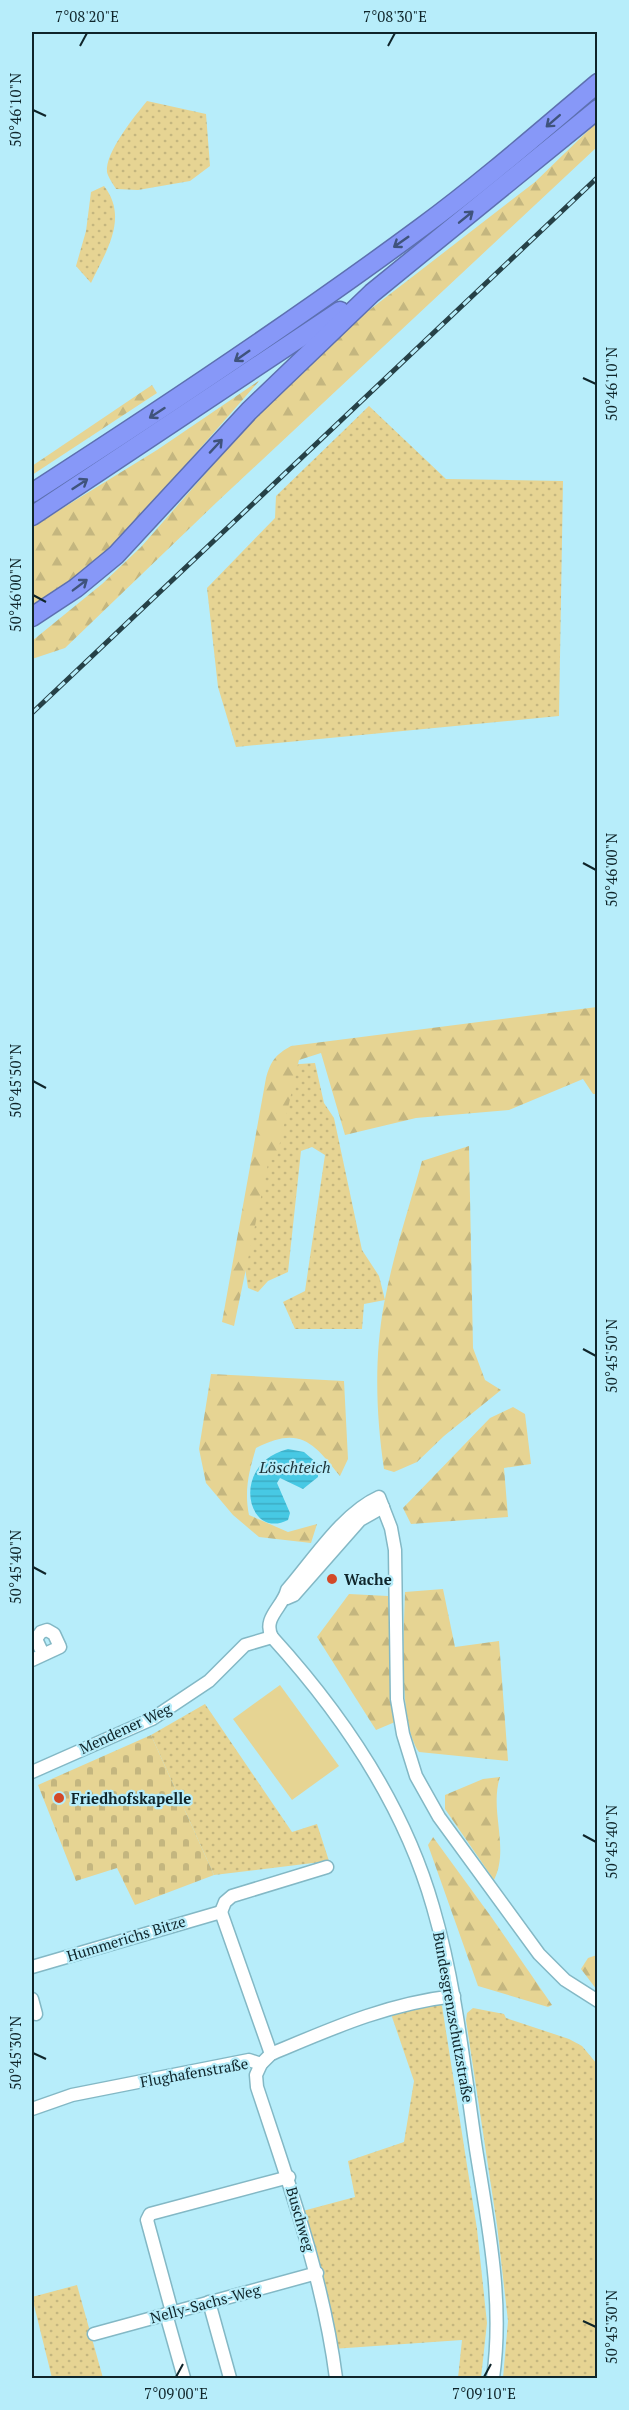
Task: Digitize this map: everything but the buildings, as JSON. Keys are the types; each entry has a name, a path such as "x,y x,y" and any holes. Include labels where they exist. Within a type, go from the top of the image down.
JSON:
{"highway":[{"path":"32,493 206,381 414,233 509,159 597,83"},
{"path":"32,617 76,588 135,538 249,411 372,293 597,109"},
{"path":"32,516 334,314 372,293"}],"street":[{"path":"272,1637 269,1623 285,1599 287,1590 307,1573 330,1547 381,1502 391,1528 394,1550 397,1699 403,1734 416,1776 439,1817 539,1954 565,1980 597,2001"},
{"name":"Mendener Weg","path":"32,1772 152,1719 209,1681 245,1645 272,1637"},
{"name":"Bundesgrenzschutzstraße","path":"272,1637 321,1693 383,1789 422,1874 441,1937 454,1996 490,2227 497,2299 494,2379"},
{"name":"Hummerichs Bitze","path":"32,1967 221,1912 225,1902 232,1896 327,1867"},
{"path":"221,1912 271,2054"},
{"name":"Flughafenstraße","path":"32,2109 72,2095 249,2060 261,2064 271,2054 362,2015 405,2002 454,1996"},
{"path":"32,1999 36,2014"},
{"name":"Buschweg","path":"261,2064 256,2075 257,2087 289,2177 318,2273 336,2379"},
{"path":"184,2379 147,2220 150,2214 289,2177"},
{"name":"Nelly-Sachs-Weg","path":"93,2334 318,2273"},
{"path":"209,2302 230,2379"}],"green space":[{"path":"147,101 206,114 210,166 190,181 138,190 116,189 107,172 111,155 122,135"},
{"path":"597,122 597,147 217,502 65,648 32,659 32,641 102,584 141,547 263,408 350,325 535,182"},
{"path":"104,186 115,210 115,222 108,247 91,283 76,266 86,231 91,192"},
{"path":"260,380 119,541 88,569 32,608 32,527 157,450"},
{"path":"152,385 157,393 32,475 32,466"},
{"path":"369,406 446,479 563,481 559,716 236,747 218,687 207,588 275,518 276,496"},
{"path":"597,1007 597,1094 593,1094 583,1079 509,1110 416,1118 345,1135 321,1053 299,1060 276,1160 269,1159 234,1326 222,1322 266,1078 272,1063 281,1052 291,1046"},
{"path":"315,1063 324,1103 334,1118 362,1250 379,1276 385,1300 364,1304 362,1329 295,1329 283,1302 305,1291 325,1155 312,1147 301,1151 288,1272 268,1281 258,1292 248,1288 244,1261 285,1065"},
{"path":"469,1146 473,1348 485,1380 501,1390 444,1436 417,1462 394,1472 384,1469 378,1407 377,1366 388,1286 422,1161"},
{"path":"211,1374 344,1381 348,1459 340,1476 314,1447 295,1438 271,1441 256,1448 249,1473 247,1498 249,1515 288,1532 317,1524 311,1543 259,1537 233,1515 206,1483 199,1449"},
{"path":"513,1407 525,1414 531,1464 504,1468 508,1517 411,1524 403,1508 490,1418"},
{"path":"443,1589 455,1647 499,1641 508,1761 419,1752 412,1738 405,1698 403,1652 405,1592"},
{"path":"349,1594 388,1596 395,1722 376,1730 317,1637"},
{"path":"280,1685 339,1766 292,1800 233,1719"},
{"path":"205,1704 292,1832 317,1824 329,1861 214,1875 151,1735"},
{"path":"151,1735 214,1875 135,1905 117,1868 76,1881 38,1785"},
{"path":"500,1777 497,1803 500,1855 494,1880 445,1809 445,1795 483,1779"},
{"path":"433,1837 552,2005 548,2007 478,1986 428,1845"},
{"path":"598,1955 597,1990 581,1969 588,1958"},
{"path":"437,2001 442,2006 477,2229 487,2323 481,2378 458,2378 462,2340 332,2349 299,2212 355,2197 348,2161 404,2142 414,2081 391,2014"},
{"path":"473,2008 504,2014 506,2018 569,2039 582,2046 597,2064 597,2378 503,2378 508,2321 497,2225 466,2020 467,2013"},
{"path":"77,2285 103,2378 52,2378 32,2297"}],"water":[{"name":"Löschteich","path":"288,1449 304,1452 318,1464 318,1477 303,1489 280,1478 277,1483 290,1513 288,1520 274,1524 262,1520 254,1511 250,1498 251,1484 257,1469 269,1457"}],"railway":[{"path":"32,713 598,177"}],"place":[{"name":"Wache","path":"332,1579"},
{"name":"Friedhofskapelle","path":"59,1798"}]}
